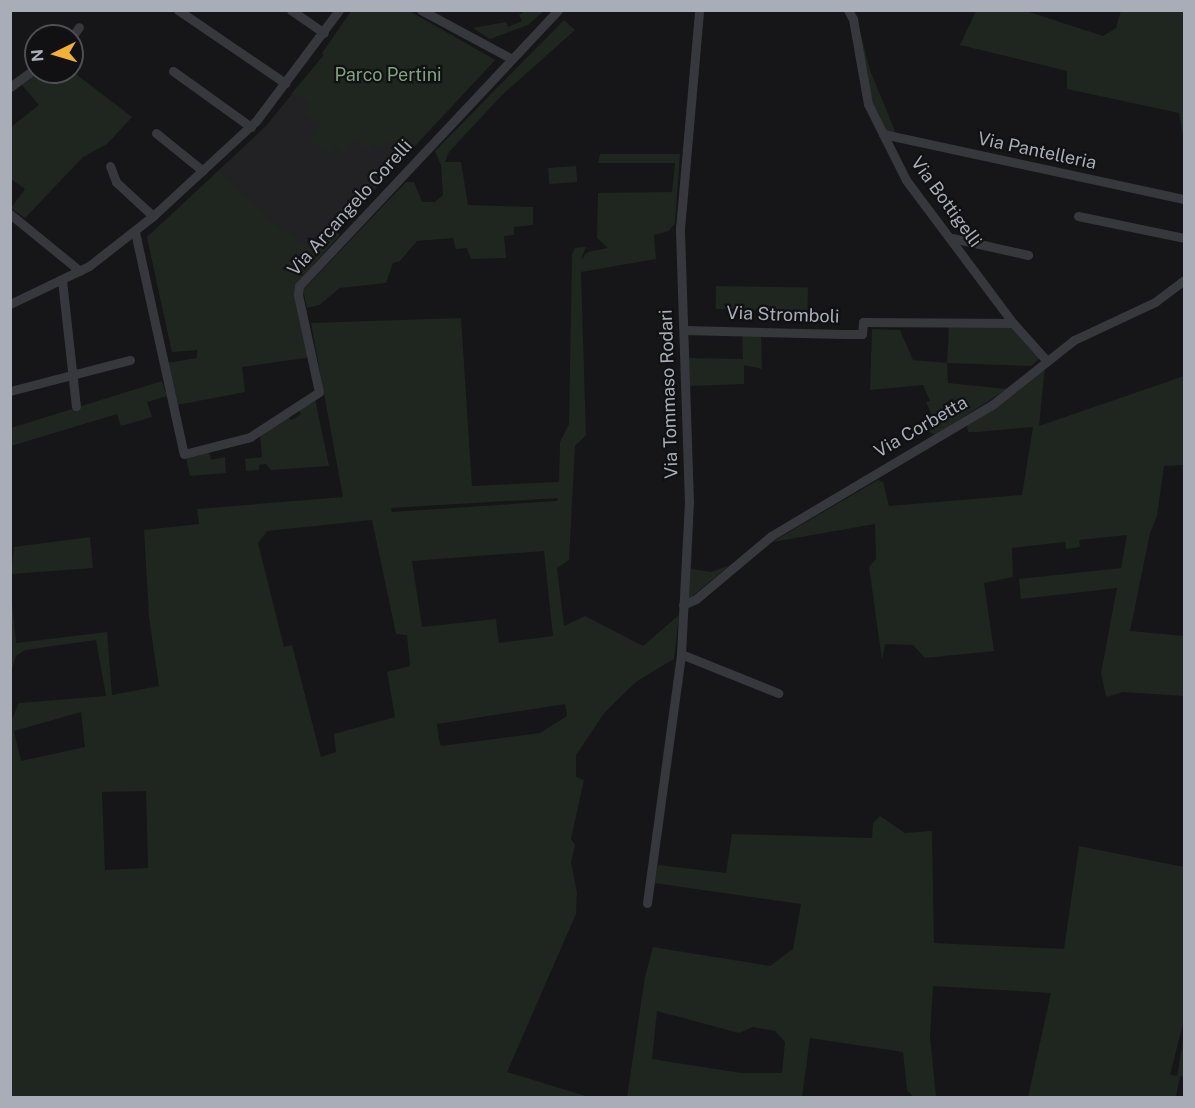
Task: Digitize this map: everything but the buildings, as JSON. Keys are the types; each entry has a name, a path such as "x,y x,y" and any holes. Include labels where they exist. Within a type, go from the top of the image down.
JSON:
{"street":[{"path":"178,10 285,84"},
{"path":"291,10 324,33"},
{"path":"10,304 80,271 135,232 153,216 251,127 324,33 339,10"},
{"path":"421,10 510,58 558,10"},
{"name":"Via Tommaso Rodari","path":"647,903 655,826 665,775 681,654 689,503 680,229 699,10"},
{"name":"Via Bottigelli","path":"848,10 853,19 868,104 906,180 952,238 1013,323 1046,360"},
{"name":"Via Arcangelo Corelli","path":"135,232 184,454 250,437 319,392 298,295 299,286 510,58"},
{"path":"173,71 251,127"},
{"path":"10,87 24,77"},
{"path":"156,133 203,171"},
{"name":"Via Pantelleria","path":"883,134 1185,199"},
{"path":"110,166 116,182 153,216"},
{"path":"10,214 80,271"},
{"path":"1078,216 1185,238"},
{"path":"952,238 1028,255"},
{"path":"62,280 76,406"},
{"name":"Via Corbetta","path":"682,605 696,599 771,536 992,405 1046,360 1086,333 1155,302 1182,282"},
{"name":"Via Stromboli","path":"684,330 862,334 863,322 1013,323"},
{"path":"10,391 72,372 130,360"},
{"path":"681,654 777,693"}],"shaded area":[{"path":"352,11 409,11 495,60 316,253 191,350 172,352 147,237 265,127 324,55 322,53"}],"green space":[{"name":"Parco Pertini","path":"352,10 409,11 495,60 393,168 390,166 402,150 389,140 382,149 374,143 369,150 354,139 343,154 336,148 330,156 309,141 321,126 305,114 311,104 297,94 291,94 324,55 322,53"},
{"path":"525,11 544,11 528,25 490,39 473,28 506,22 508,27 522,21 519,15"},
{"path":"976,11 1026,11 1103,36 1116,28 1121,11 1184,11 1184,142 1179,113 1067,89 1067,71 960,45"},
{"path":"564,20 575,30 502,95 449,152 445,162 461,162 468,205 533,207 533,225 514,227 514,235 504,236 506,258 471,259 467,248 456,249 453,238 417,241 400,261 393,263 386,283 340,288 319,305 307,308 303,290 406,182 414,182 422,202 435,202 443,195 441,165 435,151"},
{"path":"857,20 870,70 895,131 891,135 883,133 868,103"},
{"path":"84,80 132,117 107,144 83,157 25,218 11,208 25,189 11,179 11,127 39,105 22,85 84,84"},
{"path":"600,154 680,154 675,223 669,231 654,235 656,259 581,272 586,435 575,446 569,560 557,568 564,626 585,616 643,646 679,615 674,659 637,681 605,712 576,755 576,777 584,780 571,839 575,845 571,862 577,893 576,914 507,1072 589,1097 11,1097 11,721 19,703 106,696 96,640 25,650 16,656 11,672 10,583 16,643 107,632 112,695 159,686 149,617 144,530 199,524 197,509 343,497 311,323 461,318 472,486 559,482 560,442 569,424 572,254 575,248 586,247 581,259 588,252 608,248 597,238 598,193 672,192 675,163 598,163","holes":["558,498 557,501 392,512 391,508","372,520 396,634 407,635 410,666 387,672 395,717 334,734 336,752 321,757 292,645 284,647 258,543 267,531","544,551 553,636 499,643 496,619 422,627 412,561","565,704 567,716 540,733 441,746 437,724","81,712 85,747 21,761 14,731","146,791 148,868 105,870 102,792"]},
{"path":"576,166 577,182 549,184 548,168"},
{"path":"219,171 255,205 266,213 271,212 266,218 316,253 335,231 340,235 305,274 298,295 312,357 242,367 245,392 177,405 167,363 197,358 197,350 172,352 147,237"},
{"path":"716,286 808,288 808,311 716,309"},
{"path":"1012,326 1040,358 1031,366 947,363 949,327"},
{"path":"872,329 900,330 913,360 947,363 948,383 1007,389 935,435 929,432 931,413 926,402 930,401 923,385 870,390"},
{"path":"742,332 761,333 762,369 744,365 744,384 690,386 689,358 743,359"},
{"path":"1045,366 1039,426 1184,376 1184,465 1164,466 1157,516 1150,533 1130,631 1184,636 1184,696 1123,692 1106,697 1101,673 1117,588 1021,599 1019,579 1121,568 1127,535 1079,540 1080,547 1066,549 1065,542 1012,548 1013,577 984,583 994,651 925,658 913,645 885,644 882,660 869,567 876,559 875,524 772,542 878,480 883,482 889,506 1022,495 1033,427 968,432 967,426"},
{"path":"162,381 167,396 147,402 152,417 121,426 117,414 11,446 11,428"},
{"path":"315,399 329,466 271,470 266,464 259,465 259,470 246,471 245,459 262,457 260,434 288,416 291,420 301,414 299,410"},
{"path":"209,452 211,460 225,457 226,473 190,476 186,458"},
{"path":"694,513 691,569 711,572 730,565 690,598 688,597"},
{"path":"90,537 93,568 11,574 14,547"},
{"path":"880,816 905,833 932,831 934,943 1064,949 1079,846 1184,867 1184,1020 1170,1075 1177,1076 1184,1036 1184,1077 1180,1076 1176,1097 1028,1097 1051,993 933,986 930,1036 936,1097 913,1097 907,1090 903,1052 810,1038 802,1097 627,1097 645,977 653,947 770,966 793,949 801,904 654,883 658,865 726,873 732,834 872,838 873,823","holes":["657,1011 739,1033 753,1027 775,1031 785,1042 782,1073 741,1073 652,1059"]}]}
